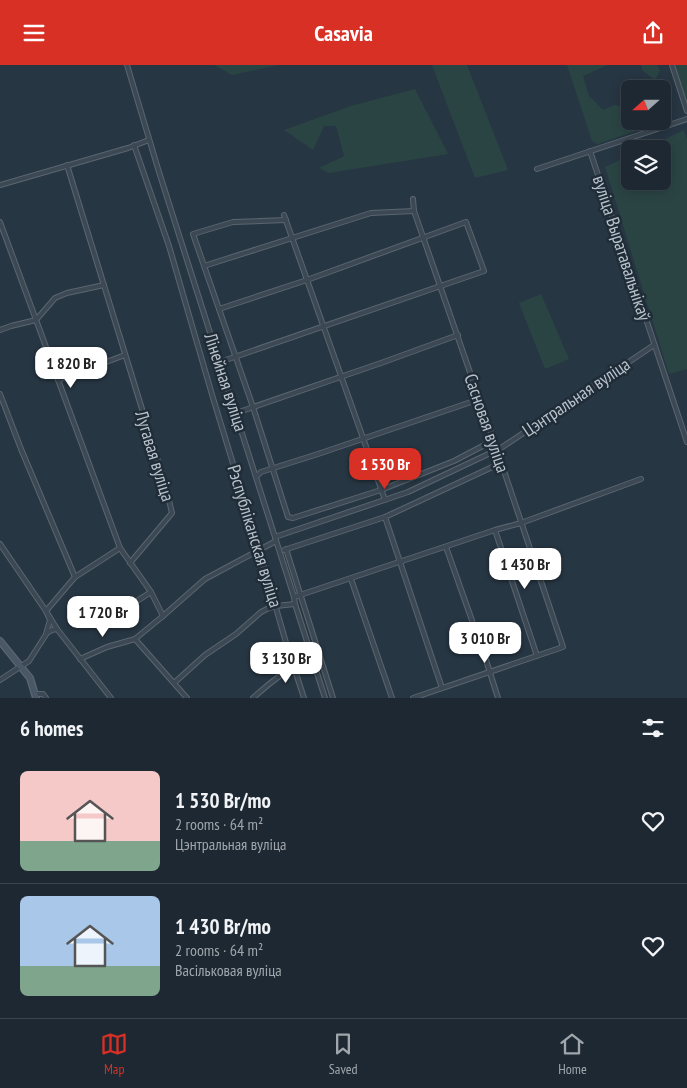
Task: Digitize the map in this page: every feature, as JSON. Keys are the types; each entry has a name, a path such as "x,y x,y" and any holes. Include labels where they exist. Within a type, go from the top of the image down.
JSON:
{"main road":[{"path":"0,641 30,679 35,696"}],"street":[{"name":"Лінейная вуліца","path":"127,65 325,698"},
{"path":"672,65 687,111"},
{"path":"537,169 687,119"},
{"path":"0,185 150,140"},
{"name":"Рэспубліканская вуліца","path":"134,145 169,246 304,698"},
{"name":"вуліца Выратавальнікаў","path":"590,151 687,442"},
{"name":"Лугавая вуліца","path":"66,165 166,487 172,513 130,563"},
{"name":"Сасновая вуліца","path":"413,199 414,211 480,399 563,647 537,656"},
{"path":"204,266 371,213 414,211"},
{"path":"284,215 385,500"},
{"path":"286,220 233,222 193,234 254,407 288,517 293,518 381,490 454,461 494,440"},
{"path":"0,222 120,548 152,592 163,617"},
{"path":"220,309 466,222 484,271 220,362"},
{"path":"0,330 36,320 56,298 67,293 104,285"},
{"path":"236,413 458,335"},
{"name":"Цэнтральная вуліца","path":"135,639 163,617 205,579 276,539 408,491 497,450 654,345"},
{"path":"58,380 125,355"},
{"path":"0,394 75,577"},
{"path":"256,476 261,472 480,399"},
{"path":"333,698 285,550 385,517 501,463"},
{"path":"294,597 521,523 640,479"},
{"path":"385,517 442,688"},
{"path":"414,698 537,656 495,530"},
{"path":"0,544 57,629 111,698"},
{"path":"446,547 498,698"},
{"path":"46,611 75,577 120,548"},
{"path":"351,579 392,698"},
{"path":"115,615 152,592"},
{"path":"174,683 205,655 236,634 261,612 276,606 295,604"},
{"path":"0,680 29,661 46,634 50,620 46,611"},
{"path":"46,634 57,629"},
{"path":"80,659 107,647 135,639 187,698"},
{"path":"253,698 294,666 312,658"},
{"path":"35,696 43,694 46,698"}],"green space":[{"path":"214,65 279,65 232,75"},
{"path":"432,65 467,65 508,170 475,178"},
{"path":"567,65 608,65 583,76 589,96 603,110 614,105 621,106 621,130 640,130 597,144 592,141"},
{"path":"641,65 657,65 660,71 655,80 643,71"},
{"path":"674,65 687,65 687,102 675,67"},
{"path":"415,89 448,154 329,173 319,168 344,156 336,126 324,126 313,150 284,130 351,106"},
{"path":"684,130 687,139 687,369 669,374 605,167 621,159 621,190 671,190 671,140 663,140"},
{"path":"541,294 569,359 545,369 519,303"}]}
